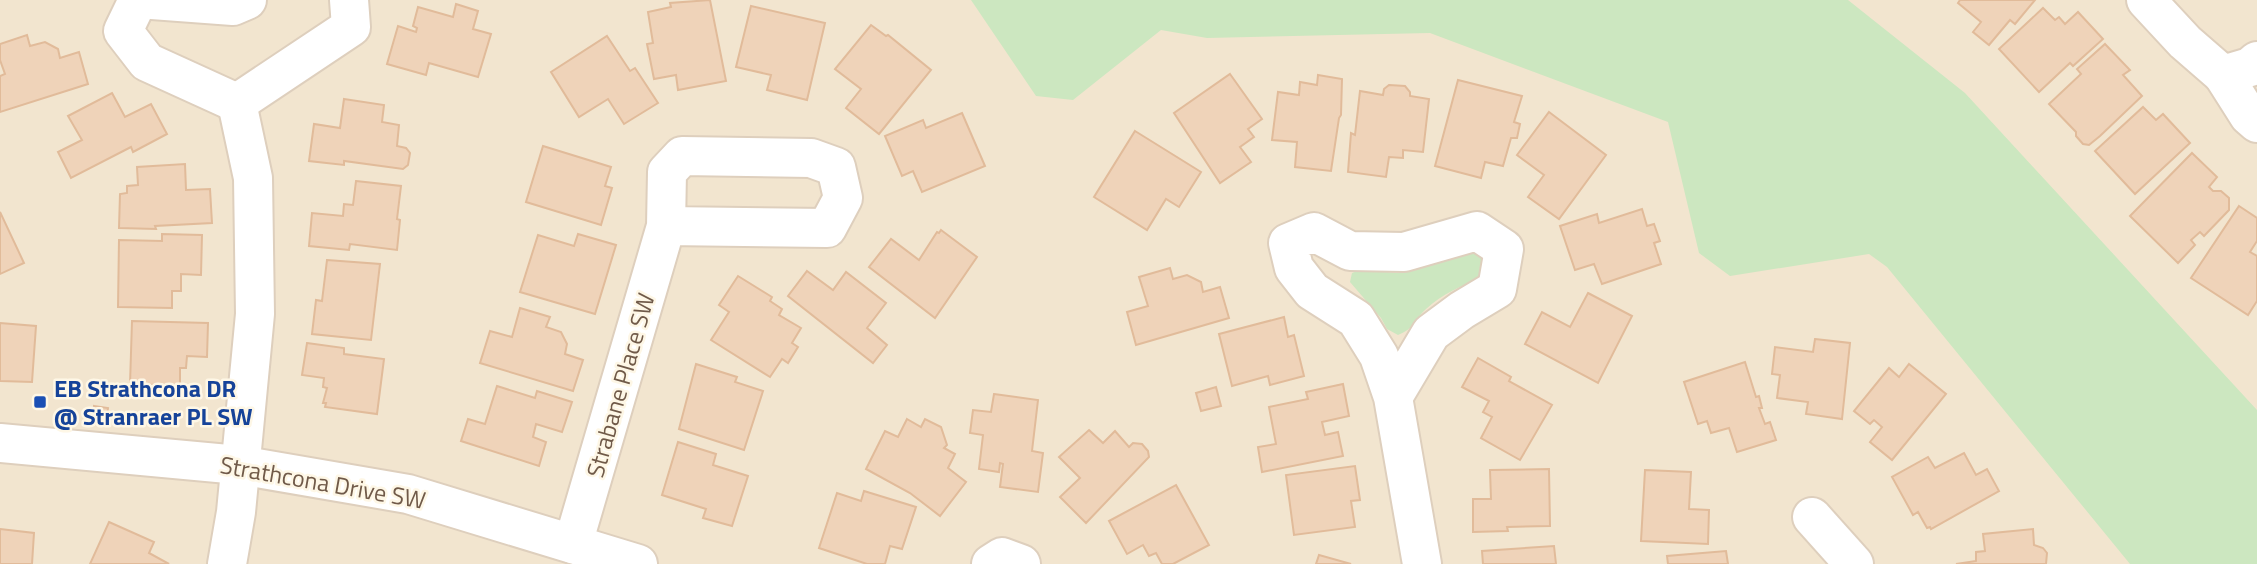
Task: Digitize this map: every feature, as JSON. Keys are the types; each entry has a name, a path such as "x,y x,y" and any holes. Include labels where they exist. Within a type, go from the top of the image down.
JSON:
{"street":[{"path":"138,0 123,30 147,62 237,103"},
{"path":"152,0 233,6 247,0"},
{"path":"237,103 351,27 349,0"},
{"path":"2146,0 2185,42 2240,68 2249,116 2257,123"},
{"path":"227,564 236,512 255,314 253,177 237,103"},
{"name":"Strabane Place SW","path":"574,553 666,226"},
{"path":"1393,397 1430,334 1497,289 1504,249 1477,231 1404,251 1350,251 1314,232 1288,243 1294,268 1312,291 1356,319 1379,356 1393,397 1422,564"},
{"name":"Strathcona Drive SW","path":"0,443 239,464 408,494 574,553 638,564"},
{"path":"1812,517 1854,564"},
{"path":"991,564 1002,557 1021,564"}],"shaded area":[{"path":"0,0 2257,0 2257,564 0,564"}],"green space":[{"path":"971,0 1848,0 1965,93 2257,410 2257,564 2130,564 1887,267 1869,254 1730,276 1699,253 1668,122 1430,33 1207,38 1161,30 1073,100 1036,96"},
{"path":"1474,252 1484,258 1480,279 1439,299 1422,313 1411,327 1398,335 1387,329 1350,282 1352,273 1360,270 1399,273"}],"building":[{"path":"710,0 726,81 678,90 676,75 654,79 647,44 653,43 648,12 671,7 670,3"},
{"path":"1960,0 2035,0 2015,24 2010,20 1989,45 1973,32 1981,22 1958,3"},
{"path":"456,4 478,11 473,29 491,34 478,77 429,63 426,75 387,64 398,26 416,32 417,28 413,26 418,7 453,17"},
{"path":"751,6 825,23 807,100 767,90 771,75 736,67"},
{"path":"2043,8 2055,20 2059,17 2065,24 2078,12 2103,39 2073,66 2070,63 2039,92 1999,49"},
{"path":"871,25 888,35 931,70 879,134 846,108 861,89 835,69"},
{"path":"27,35 30,46 45,42 58,49 60,58 79,52 88,84 0,112 0,76 5,74 0,60 0,44"},
{"path":"607,36 630,71 635,68 658,103 624,124 608,99 579,117 551,72"},
{"path":"2105,44 2130,70 2123,75 2142,96 2089,145 2083,144 2076,132 2049,104 2081,74 2077,69"},
{"path":"1230,74 1262,119 1248,129 1254,137 1240,147 1251,162 1220,183 1174,113"},
{"path":"1318,75 1342,79 1341,115 1331,171 1295,167 1297,142 1272,140 1278,92 1299,95 1300,82 1317,85"},
{"path":"1458,80 1522,96 1514,122 1520,124 1517,138 1511,138 1503,166 1485,162 1481,178 1435,166"},
{"path":"1389,85 1405,86 1410,96 1429,99 1423,152 1403,150 1403,158 1389,157 1386,177 1348,172 1351,133 1355,135 1360,91 1383,95 1384,89"},
{"path":"112,93 125,117 151,104 167,134 133,152 131,147 71,178 58,152 82,140 68,116"},
{"path":"344,99 384,105 382,122 399,125 397,146 406,148 410,153 408,165 403,169 344,161 344,165 309,161 314,124 340,128"},
{"path":"2143,107 2156,120 2163,114 2190,143 2135,194 2095,151"},
{"path":"1549,112 1606,155 1559,219 1528,197 1544,175 1517,155"},
{"path":"962,113 985,166 922,192 913,171 902,176 885,136 923,120 926,128"},
{"path":"1135,131 1201,172 1179,207 1166,199 1147,230 1094,197"},
{"path":"543,146 611,167 605,186 612,188 601,225 526,202"},
{"path":"2192,153 2217,177 2209,187 2213,191 2221,191 2229,198 2229,210 2204,236 2200,232 2191,240 2195,245 2178,263 2130,216"},
{"path":"185,164 186,190 210,189 212,223 155,226 156,229 119,228 120,194 127,193 127,186 138,185 137,167"},
{"path":"356,181 401,186 397,250 350,244 349,250 309,246 312,213 343,216 344,204 353,205"},
{"path":"2239,206 2257,218 2257,241 2250,252 2257,256 2257,301 2248,315 2191,278"},
{"path":"1642,209 1647,226 1654,224 1660,241 1654,243 1661,264 1602,284 1594,264 1575,270 1560,226 1597,214 1599,223"},
{"path":"0,212 24,263 0,274"},
{"path":"941,230 977,257 935,318 869,267 891,239 919,260"},
{"path":"162,234 202,235 201,275 181,274 181,291 172,291 172,308 118,307 119,240 162,241"},
{"path":"578,234 616,245 595,314 520,292 538,235 574,246"},
{"path":"327,260 380,264 371,340 312,334 316,300 322,301"},
{"path":"1170,268 1173,279 1187,275 1201,282 1203,292 1220,287 1229,318 1136,345 1127,312 1148,306 1139,277"},
{"path":"807,271 833,290 846,272 886,303 867,328 887,345 873,363 788,296"},
{"path":"738,276 772,297 770,301 782,309 779,315 801,328 792,343 798,347 788,363 782,359 770,377 711,340 729,312 719,305"},
{"path":"1588,293 1632,316 1598,383 1525,344 1542,312 1570,327"},
{"path":"520,308 550,317 546,327 561,332 567,344 565,354 583,360 573,391 480,363 490,331 512,337"},
{"path":"1284,317 1288,337 1294,335 1304,376 1270,385 1268,376 1232,386 1219,334"},
{"path":"132,321 208,323 207,357 187,356 186,368 180,368 180,386 130,384"},
{"path":"0,323 36,326 32,382 0,381"},
{"path":"1815,339 1850,343 1842,419 1806,414 1808,402 1777,398 1780,375 1772,374 1775,347 1813,352"},
{"path":"307,343 344,348 344,354 384,359 377,414 325,407 326,403 323,403 327,388 323,387 324,378 302,375"},
{"path":"1478,358 1511,377 1509,381 1552,405 1520,460 1481,438 1492,417 1483,412 1489,401 1462,387"},
{"path":"1745,362 1756,397 1759,396 1762,408 1759,408 1765,424 1770,422 1776,440 1737,452 1729,428 1711,433 1707,421 1698,424 1684,382"},
{"path":"696,364 737,377 735,382 763,391 744,450 679,429"},
{"path":"1909,364 1946,394 1892,460 1870,442 1882,427 1874,420 1870,424 1854,411 1889,368 1899,377"},
{"path":"1343,384 1349,416 1322,422 1325,435 1338,432 1343,456 1262,472 1258,447 1276,444 1269,407 1308,399 1306,392"},
{"path":"497,386 535,398 537,391 572,402 562,432 536,424 533,437 546,442 539,466 461,441 468,419 485,424"},
{"path":"1216,387 1221,406 1201,411 1196,393"},
{"path":"994,394 1038,400 1032,451 1043,453 1038,492 1000,487 1003,464 1000,463 999,472 979,469 983,435 970,433 973,410 991,412"},
{"path":"94,406 108,408 107,415 94,413"},
{"path":"907,419 921,427 925,419 941,427 947,445 944,448 955,454 948,468 966,482 940,516 910,493 866,469 885,431 898,437"},
{"path":"1089,430 1103,443 1115,431 1129,447 1133,443 1142,444 1149,457 1086,523 1060,497 1080,478 1059,457"},
{"path":"678,442 716,454 713,465 748,476 732,526 703,518 706,509 662,495"},
{"path":"1964,453 1976,475 1987,469 1999,491 1931,529 1927,528 1918,512 1913,515 1892,477 1928,457 1935,468"},
{"path":"1355,466 1360,500 1351,501 1355,527 1294,535 1286,475"},
{"path":"1549,469 1550,526 1507,527 1508,531 1473,532 1473,499 1491,499 1490,470"},
{"path":"1645,470 1691,472 1689,509 1709,510 1708,544 1641,541"},
{"path":"1176,485 1209,545 1173,564 1162,564 1156,553 1149,556 1143,545 1127,554 1109,521"},
{"path":"864,491 916,507 902,549 890,546 885,564 867,564 819,548 837,493 861,501"},
{"path":"109,522 154,542 149,553 169,564 90,564"},
{"path":"0,529 34,533 32,564 0,564"},
{"path":"2033,529 2034,545 2043,548 2047,553 2046,564 1956,564 1976,561 1976,552 1985,551 1983,534"},
{"path":"1554,546 1556,564 1483,564 1482,551"},
{"path":"1726,551 1728,564 1668,564 1667,556"},
{"path":"1319,555 1351,564 1316,564"}],"place":[{"name":"EB Strathcona DR @ Stranraer PL SW","path":"40,402"}]}
